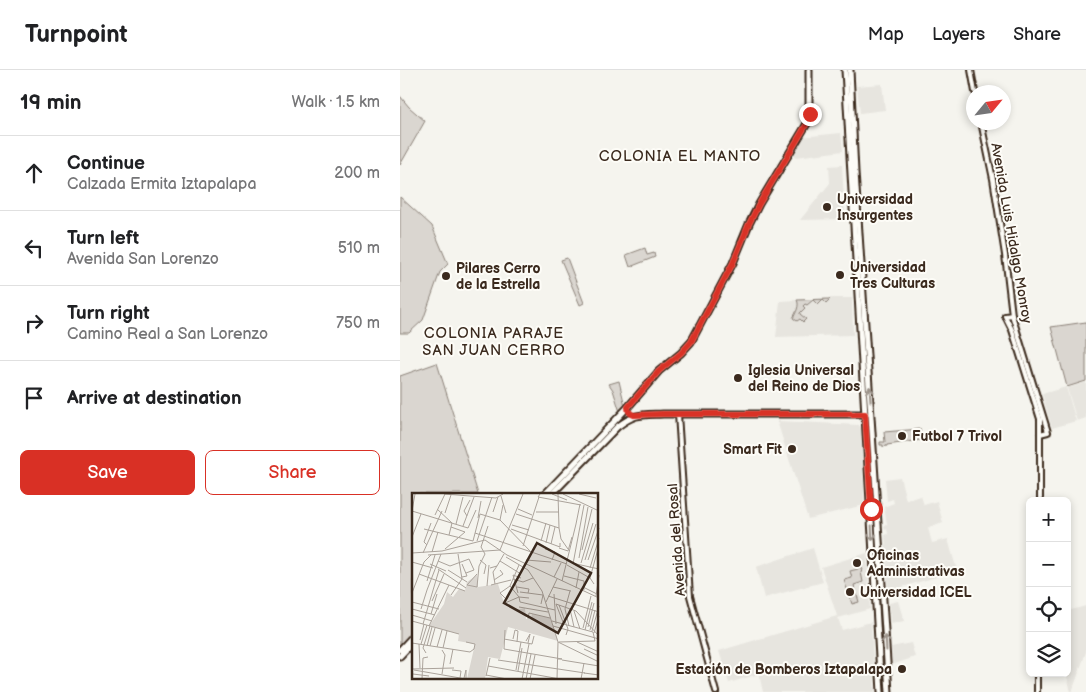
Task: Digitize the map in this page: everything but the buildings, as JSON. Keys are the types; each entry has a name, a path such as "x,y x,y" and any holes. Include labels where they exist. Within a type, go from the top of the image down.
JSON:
{"main road":[{"path":"553,491 629,411 659,371 691,342 733,263 749,224 768,187 808,122 810,114 809,70"},
{"path":"845,70 881,692"},
{"path":"850,70 889,692"},
{"path":"553,491 617,427 638,415 872,414"},
{"path":"400,650 412,637"},
{"path":"400,656 412,643"},
{"path":"880,676 888,676"}],"street":[{"path":"971,70 974,85"},
{"name":"Avenida Luis Hidalgo Monroy","path":"983,130 993,179 1012,315 1048,432 1040,434"},
{"name":"Avenida Luis Hidalgo Monroy","path":"1012,315 1005,316 1012,330 1039,414 1040,497"},
{"path":"629,411 638,415"},
{"name":"Avenida del Rosal","path":"678,414 690,596 716,692"},
{"path":"1036,692 1037,677"}],"shaded area":[{"path":"882,84 885,110 860,113 857,86"},
{"path":"400,96 425,121 400,165"},
{"path":"841,133 843,151 796,157 792,154 801,137"},
{"path":"842,165 845,219 800,220 830,183 829,166"},
{"path":"400,197 432,226 448,264 440,272 423,320 409,333 400,333"},
{"path":"645,248 647,255 654,253 655,257 630,267 626,255"},
{"path":"567,258 584,303 580,305 561,260"},
{"path":"852,298 853,335 776,337 780,301"},
{"path":"830,299 826,303 823,300 818,305 813,300 807,305 805,304 803,306 805,308 800,313 806,319 803,322 800,319 797,321 793,318 798,307 797,300"},
{"path":"1086,322 1086,381 1067,387 1051,327"},
{"path":"437,363 478,493 412,493 412,632 400,645 400,376"},
{"path":"619,381 625,406 620,412 613,390 609,384"},
{"path":"1086,382 1086,418 1077,421 1067,388"},
{"path":"1066,387 1076,421 1052,428 1042,394"},
{"path":"777,421 859,425 862,430 864,505 808,519"},
{"name":"Futbol 7 Trivol","path":"920,429 921,440 883,447 883,445 880,445 880,442 885,442 884,432"},
{"path":"900,477 906,500 921,496 924,505 937,501 943,523 928,528 932,543 948,539 957,571 888,591 885,535 888,534 884,526 887,524 884,507 894,503 893,499 887,501 885,479"},
{"path":"813,548 823,582 764,598 756,567"},
{"path":"867,553 870,609 838,618 842,630 871,622 875,692 763,692 759,674 729,683 719,651 837,616 821,567"},
{"path":"862,568 863,582 854,585 859,602 852,604 844,580 852,578 850,571"},
{"path":"898,601 904,621 891,624 889,603"},
{"path":"1086,606 1086,652 1072,692 1067,677 1071,677 1071,610"},
{"path":"911,643 915,657 892,665 891,647"}],"place":[{"name":"Universidad Insurgentes","path":"827,207"},
{"name":"Universidad Tres Culturas","path":"840,275"},
{"name":"Pilares Cerro de la Estrella","path":"446,276"},
{"name":"Iglesia Universal del Reino de Dios","path":"738,378"},
{"name":"Futbol 7 Trivol","path":"902,436"},
{"name":"Smart Fit","path":"792,449"},
{"name":"Oficinas Administrativas","path":"857,563"},
{"name":"Universidad ICEL","path":"850,592"},
{"name":"Estación de Bomberos Iztapalapa","path":"902,669"}],"district":[{"name":"COLONIA EL MANTO","path":"680,156"},
{"name":"COLONIA PARAJE SAN JUAN CERRO","path":"494,342"}],"route":[{"path":"810,114 808,122 759,204 733,263 691,342 659,371 628,407 628,410 634,415 865,414 871,509"}]}
